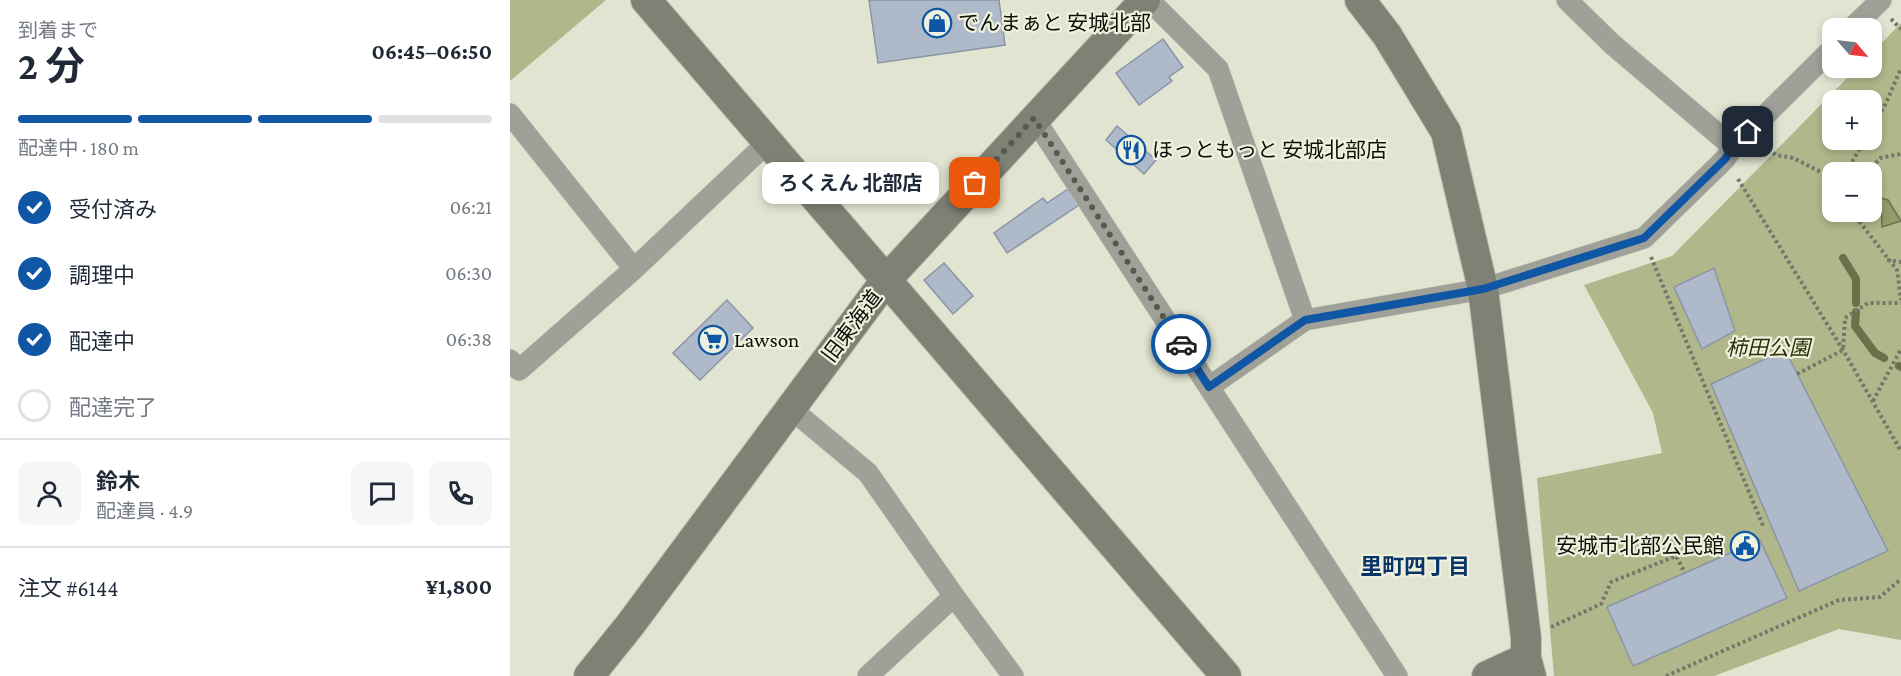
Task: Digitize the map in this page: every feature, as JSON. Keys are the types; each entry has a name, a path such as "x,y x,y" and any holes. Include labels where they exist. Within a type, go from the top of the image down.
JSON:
{"street":[{"path":"646,0 1226,676"},
{"path":"1147,0 1218,69 1305,320"},
{"name":"旧東海道","path":"589,676 637,615 886,280 1034,118 1147,0"},
{"path":"1360,0 1387,35 1446,132 1483,289 1528,657 1487,676"},
{"path":"1567,0 1612,44 1735,146"},
{"path":"1862,18 1881,0"},
{"path":"1209,387 1305,320 1483,289 1644,238 1822,59"},
{"path":"510,114 634,269"},
{"path":"1034,118 1397,676"},
{"path":"510,360 519,370 634,269 768,142"},
{"path":"790,408 868,473 1013,676"},
{"path":"868,676 954,596"}],"path":[{"path":"1882,110 1901,68"},
{"path":"1735,146 1792,158 1822,173"},
{"path":"1735,146 1843,350 1901,451"},
{"path":"1877,162 1880,158 1901,154"},
{"path":"1843,350 1845,318 1868,303 1901,302 1897,270 1859,222"},
{"path":"1644,238 1764,528"},
{"path":"1887,260 1901,262"},
{"path":"1873,402 1901,349"},
{"path":"1797,374 1843,350"},
{"path":"1528,657 1601,604 1611,582 1676,556 1685,573"},
{"path":"1666,676 1839,600 1880,597 1901,579"}],"green space":[{"path":"510,0 606,0 510,81"},
{"name":"柿田公園","path":"1901,23 1901,640 1839,629 1714,676 1554,676 1537,478 1662,453 1653,413 1584,285 1672,256 1822,104 1822,150 1882,150 1882,90 1835,90 1847,78 1882,78 1882,43"}],"shaded area":[{"path":"1882,198 1888,200 1901,221 1882,227"}],"building":[{"name":"でんまぁと 安城北部","path":"869,0 999,0 1005,45 878,63"},
{"path":"1163,39 1183,67 1169,77 1172,81 1139,105 1116,73"},
{"name":"ほっともっと 安城北部店","path":"1117,126 1156,160 1144,174 1106,140"},
{"path":"1068,189 1079,205 1007,253 994,233 1043,198 1047,203"},
{"path":"944,263 973,296 953,314 924,280"},
{"path":"1714,268 1735,331 1702,349 1674,287"},
{"name":"Lawson","path":"727,300 753,328 700,380 673,353"},
{"path":"1785,350 1888,551 1799,591 1711,384"},
{"path":"1760,540 1787,598 1633,666 1607,607"}],"waterway":[{"path":"1843,258 1856,279 1856,303"},
{"path":"1856,312 1855,326 1875,353 1884,358"}],"way so far":[{"path":"975,183 1034,118 1181,344"}],"place":[{"name":"でんまぁと 安城北部","path":"937,23"},
{"name":"ほっともっと 安城北部店","path":"1131,150"},
{"name":"ろくえん 北部店","path":"975,183"},
{"name":"Lawson","path":"713,340"},
{"name":"安城市北部公民館","path":"1745,546"}],"district":[{"name":"里町四丁目","path":"1415,566"}],"route":[{"path":"1181,344 1209,387 1305,320 1483,289 1644,238 1725,159 1748,132"}]}
